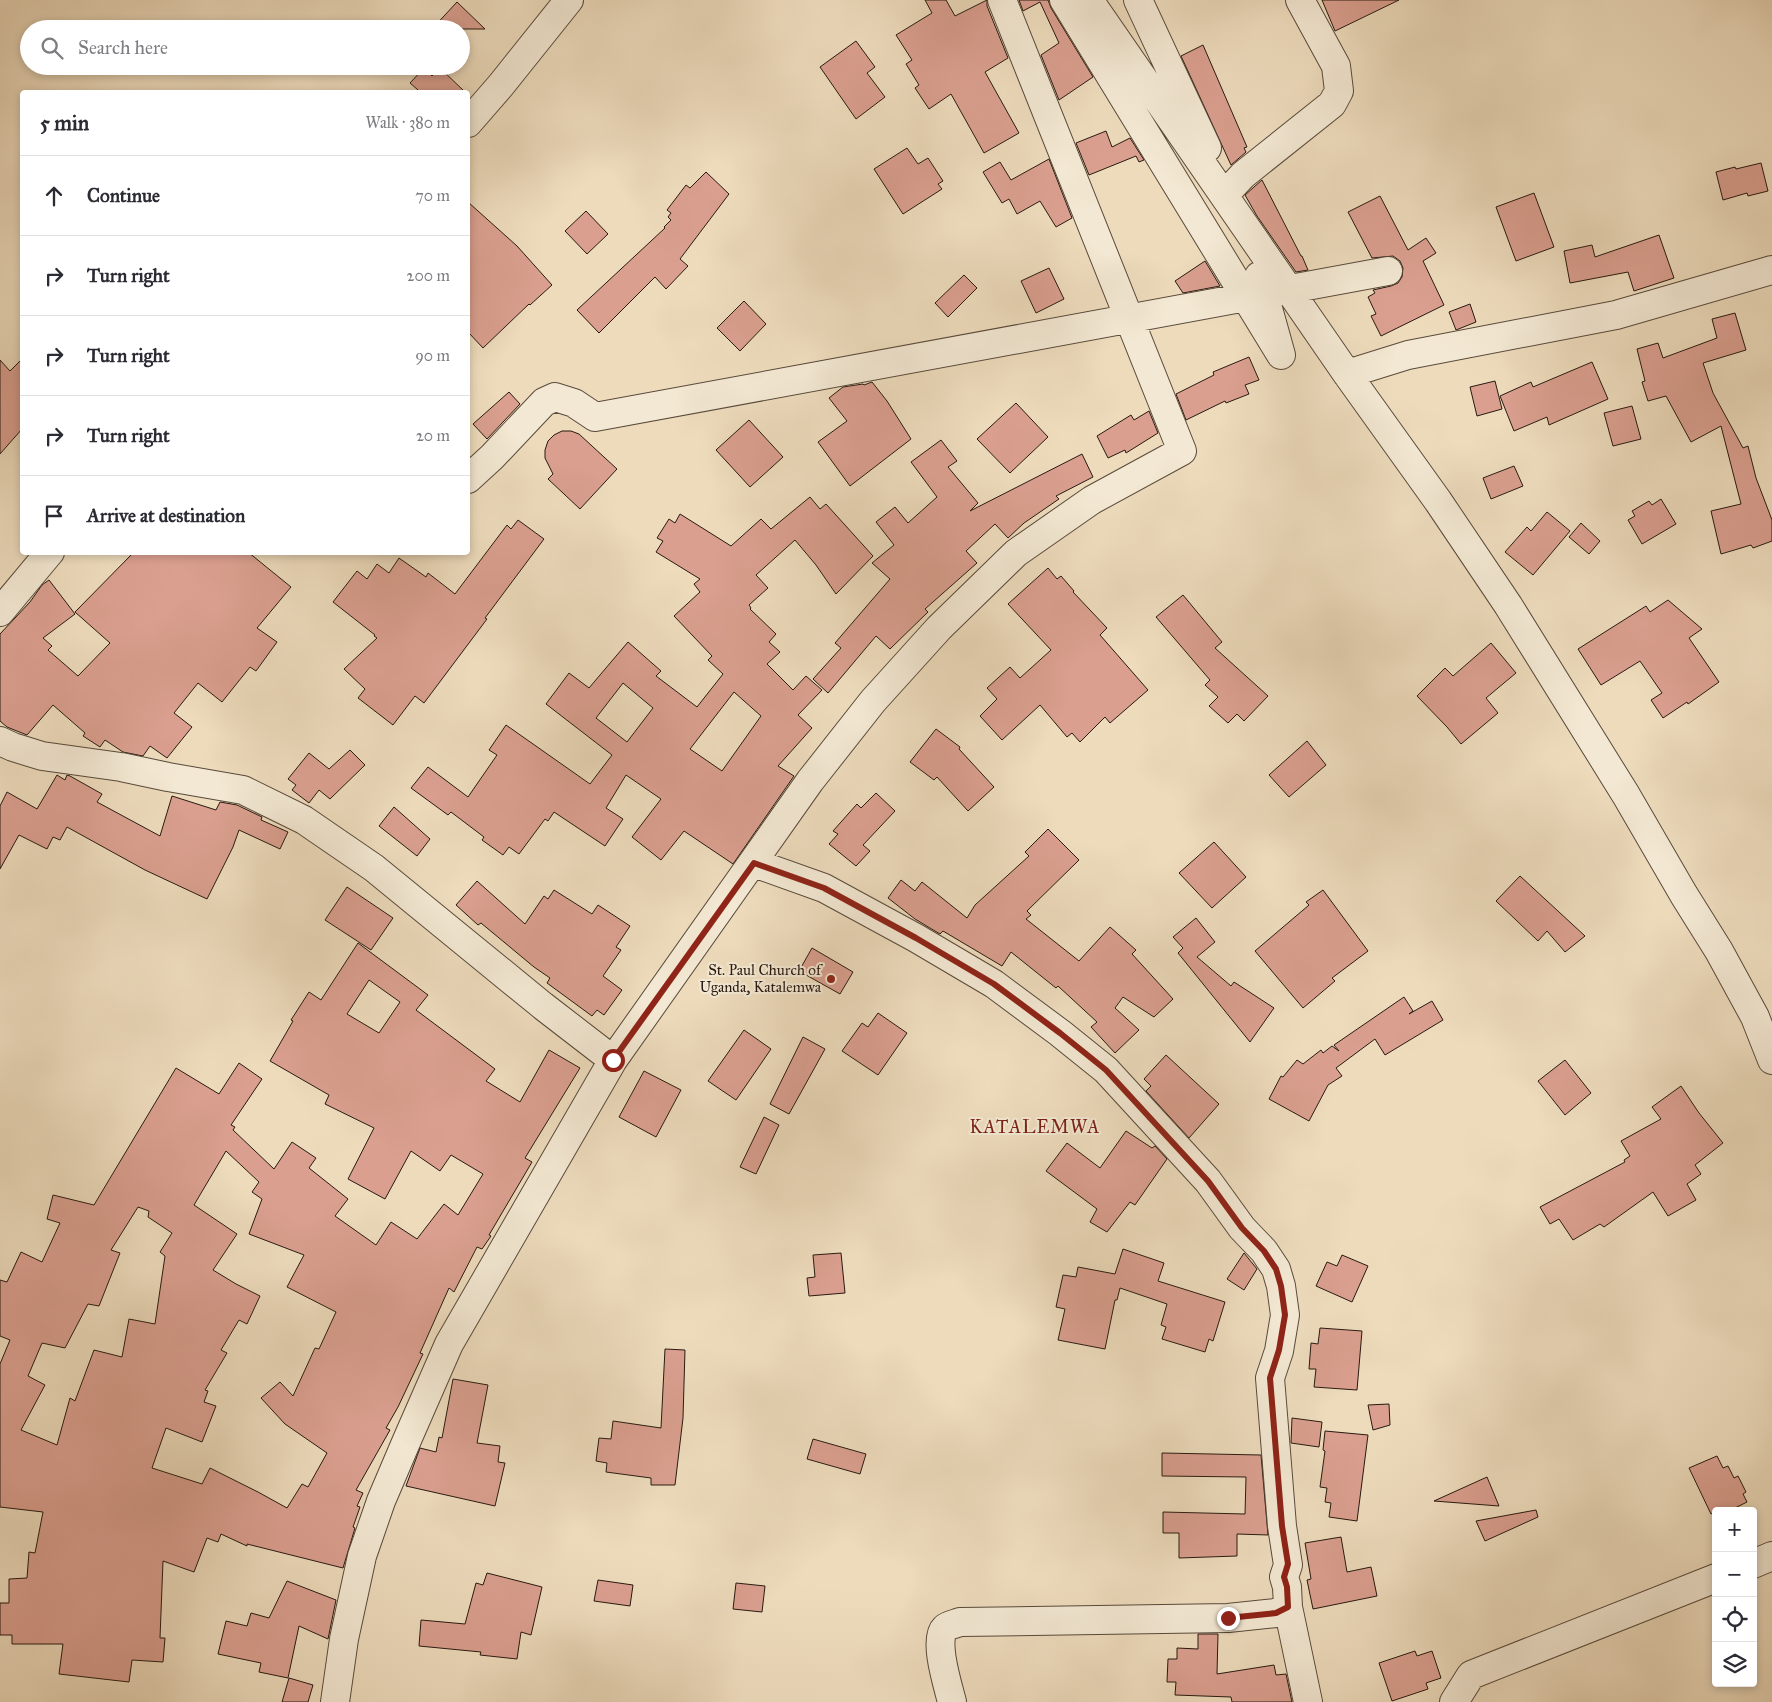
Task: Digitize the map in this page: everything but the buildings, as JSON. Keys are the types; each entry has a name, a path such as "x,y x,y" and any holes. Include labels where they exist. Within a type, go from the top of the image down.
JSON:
{"street":[{"path":"470,121 569,0"},
{"path":"335,1702 344,1639 362,1556 381,1501 403,1449 449,1344 613,1060 754,863 810,781 873,701 939,628 1016,552 1092,500 1182,452 1002,0"},
{"path":"1064,0 1281,355 1257,269 1228,192 1138,0"},
{"path":"1088,0 1347,374 1438,501 1508,605 1626,795 1719,951 1755,1017 1772,1060"},
{"path":"1228,192 1248,170 1332,104 1340,91 1336,66 1300,0"},
{"path":"1347,374 1408,355 1616,315 1772,270"},
{"path":"470,477 492,457 544,402 555,397 574,403 595,417 1388,271"},
{"path":"0,612 48,555"},
{"path":"0,741 42,756 112,766 242,790 304,820 374,868 543,1006 613,1060"},
{"path":"754,863 824,888 916,938 994,984 1060,1033 1106,1070 1126,1091 1208,1181 1242,1228 1264,1251 1276,1269 1281,1286 1285,1315 1279,1350 1270,1378 1282,1526 1288,1564 1284,1577 1287,1587 1288,1607 1308,1702"},
{"path":"1757,1562 1772,1556"},
{"path":"1454,1702 1471,1675 1712,1580"},
{"path":"952,1702 939,1644 941,1634 946,1626 953,1624 970,1622 1228,1618 1276,1613 1288,1607"}],"place":[{"name":"St. Paul Church of Uganda, Katalemwa","path":"831,979"}],"district":[{"name":"KATALEMWA","path":"1035,1127"}],"route":[{"path":"613,1060 754,863 824,888 916,938 994,984 1106,1070 1208,1181 1242,1228 1264,1251 1276,1269 1281,1286 1285,1315 1279,1350 1270,1378 1282,1526 1288,1564 1284,1577 1287,1587 1288,1607 1276,1613 1228,1618"}]}
